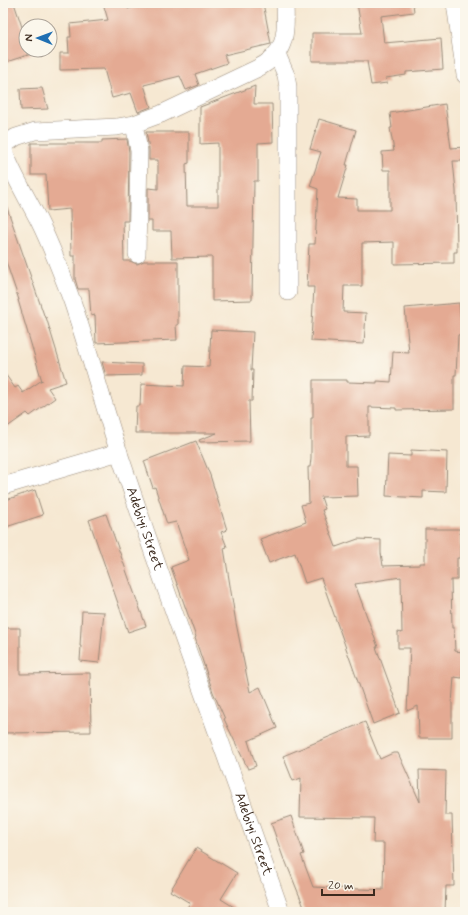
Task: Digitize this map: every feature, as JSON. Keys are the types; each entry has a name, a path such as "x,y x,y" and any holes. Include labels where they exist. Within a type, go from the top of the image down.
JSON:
{"street":[{"path":"3,147 16,137 35,132 117,127 134,124 161,114 268,63 277,54 284,40 286,21 285,3"},
{"path":"455,3 465,75"},
{"path":"277,54 286,74 288,87 288,292"},
{"path":"134,124 139,151 137,254"},
{"name":"Adebiyi Street","path":"3,147 10,167 39,221 56,259 91,358 119,452 214,727 253,830 281,912"},
{"path":"3,486 119,452"}],"building":[{"path":"3,3 14,3 19,18 19,58 3,63"},
{"path":"103,3 126,3 128,9 148,3 263,3 271,44 224,55 227,63 195,74 199,85 186,90 180,76 144,85 151,107 138,112 131,93 112,98 104,69 60,70 60,53 69,53 68,37 71,37 70,24 108,20"},
{"path":"357,3 413,3 414,12 381,16 384,43 441,38 443,69 406,72 406,75 386,78 387,83 371,85 367,61 312,61 312,33 362,33"},
{"path":"255,86 254,104 272,104 273,142 258,143 258,181 254,181 252,300 212,301 212,257 172,258 171,231 152,231 152,221 148,221 148,188 158,189 158,160 149,160 146,132 189,132 189,163 186,164 187,206 218,206 218,143 200,144 200,107"},
{"path":"42,88 48,109 21,110 20,89"},
{"path":"445,104 451,148 465,147 465,161 453,161 456,191 457,252 454,252 454,263 394,264 394,242 362,243 362,286 344,286 343,312 366,313 364,344 311,341 314,287 307,287 309,244 315,244 318,189 310,186 321,152 310,149 319,119 356,130 346,165 348,165 338,198 357,199 357,210 390,210 390,170 383,170 382,152 394,151 390,128 392,128 390,113"},
{"path":"127,139 129,152 128,221 123,221 124,261 130,261 137,264 144,261 178,261 177,340 96,343 95,315 91,316 89,289 78,289 75,279 75,256 71,256 70,209 48,211 46,175 31,175 31,143 102,143 102,140"},
{"path":"5,202 45,318 46,317 66,382 48,388 55,398 30,416 27,413 3,430 3,371 15,388 18,386 23,393 42,380 19,300 3,253 3,203"},
{"path":"459,303 462,334 458,335 456,375 454,375 454,409 396,410 396,408 369,407 369,436 346,437 346,466 357,466 358,496 321,497 325,509 322,510 336,547 358,539 381,540 383,566 420,565 420,563 425,563 425,529 460,529 460,558 457,558 457,580 451,580 452,628 454,628 455,651 463,652 462,678 454,677 452,738 419,738 418,706 407,711 410,648 398,648 398,632 402,633 401,577 355,584 400,713 373,724 321,578 305,583 295,553 269,563 260,539 306,522 301,505 309,503 308,467 310,467 311,458 313,380 347,380 347,382 377,383 377,381 391,382 393,352 409,353 405,308"},
{"path":"211,330 253,332 251,370 253,370 252,401 249,401 250,441 200,442 199,440 217,433 135,433 136,406 140,406 141,384 184,386 185,366 209,367"},
{"path":"102,362 142,364 142,375 106,376"},
{"path":"196,441 210,475 227,530 221,532 227,547 224,548 236,623 250,692 260,687 277,728 248,741 256,766 248,769 213,692 195,638 196,637 171,567 189,560 176,522 167,524 155,487 153,488 144,461"},
{"path":"411,450 447,452 446,492 423,491 423,498 386,496 388,455 411,456"},
{"path":"35,490 43,515 3,528 3,501"},
{"path":"106,514 146,626 128,632 89,520"},
{"path":"82,611 104,612 99,663 80,661"},
{"path":"3,628 20,628 20,674 90,673 91,732 3,733"},
{"path":"365,722 380,759 393,753 398,753 420,802 419,770 446,771 445,815 452,815 454,886 446,886 445,912 306,912 284,860 271,823 291,816 304,854 301,855 313,887 383,890 384,843 373,843 374,818 300,817 301,778 293,781 283,756"},
{"path":"196,848 237,873 221,899 242,912 184,912 190,903 170,891"}]}
